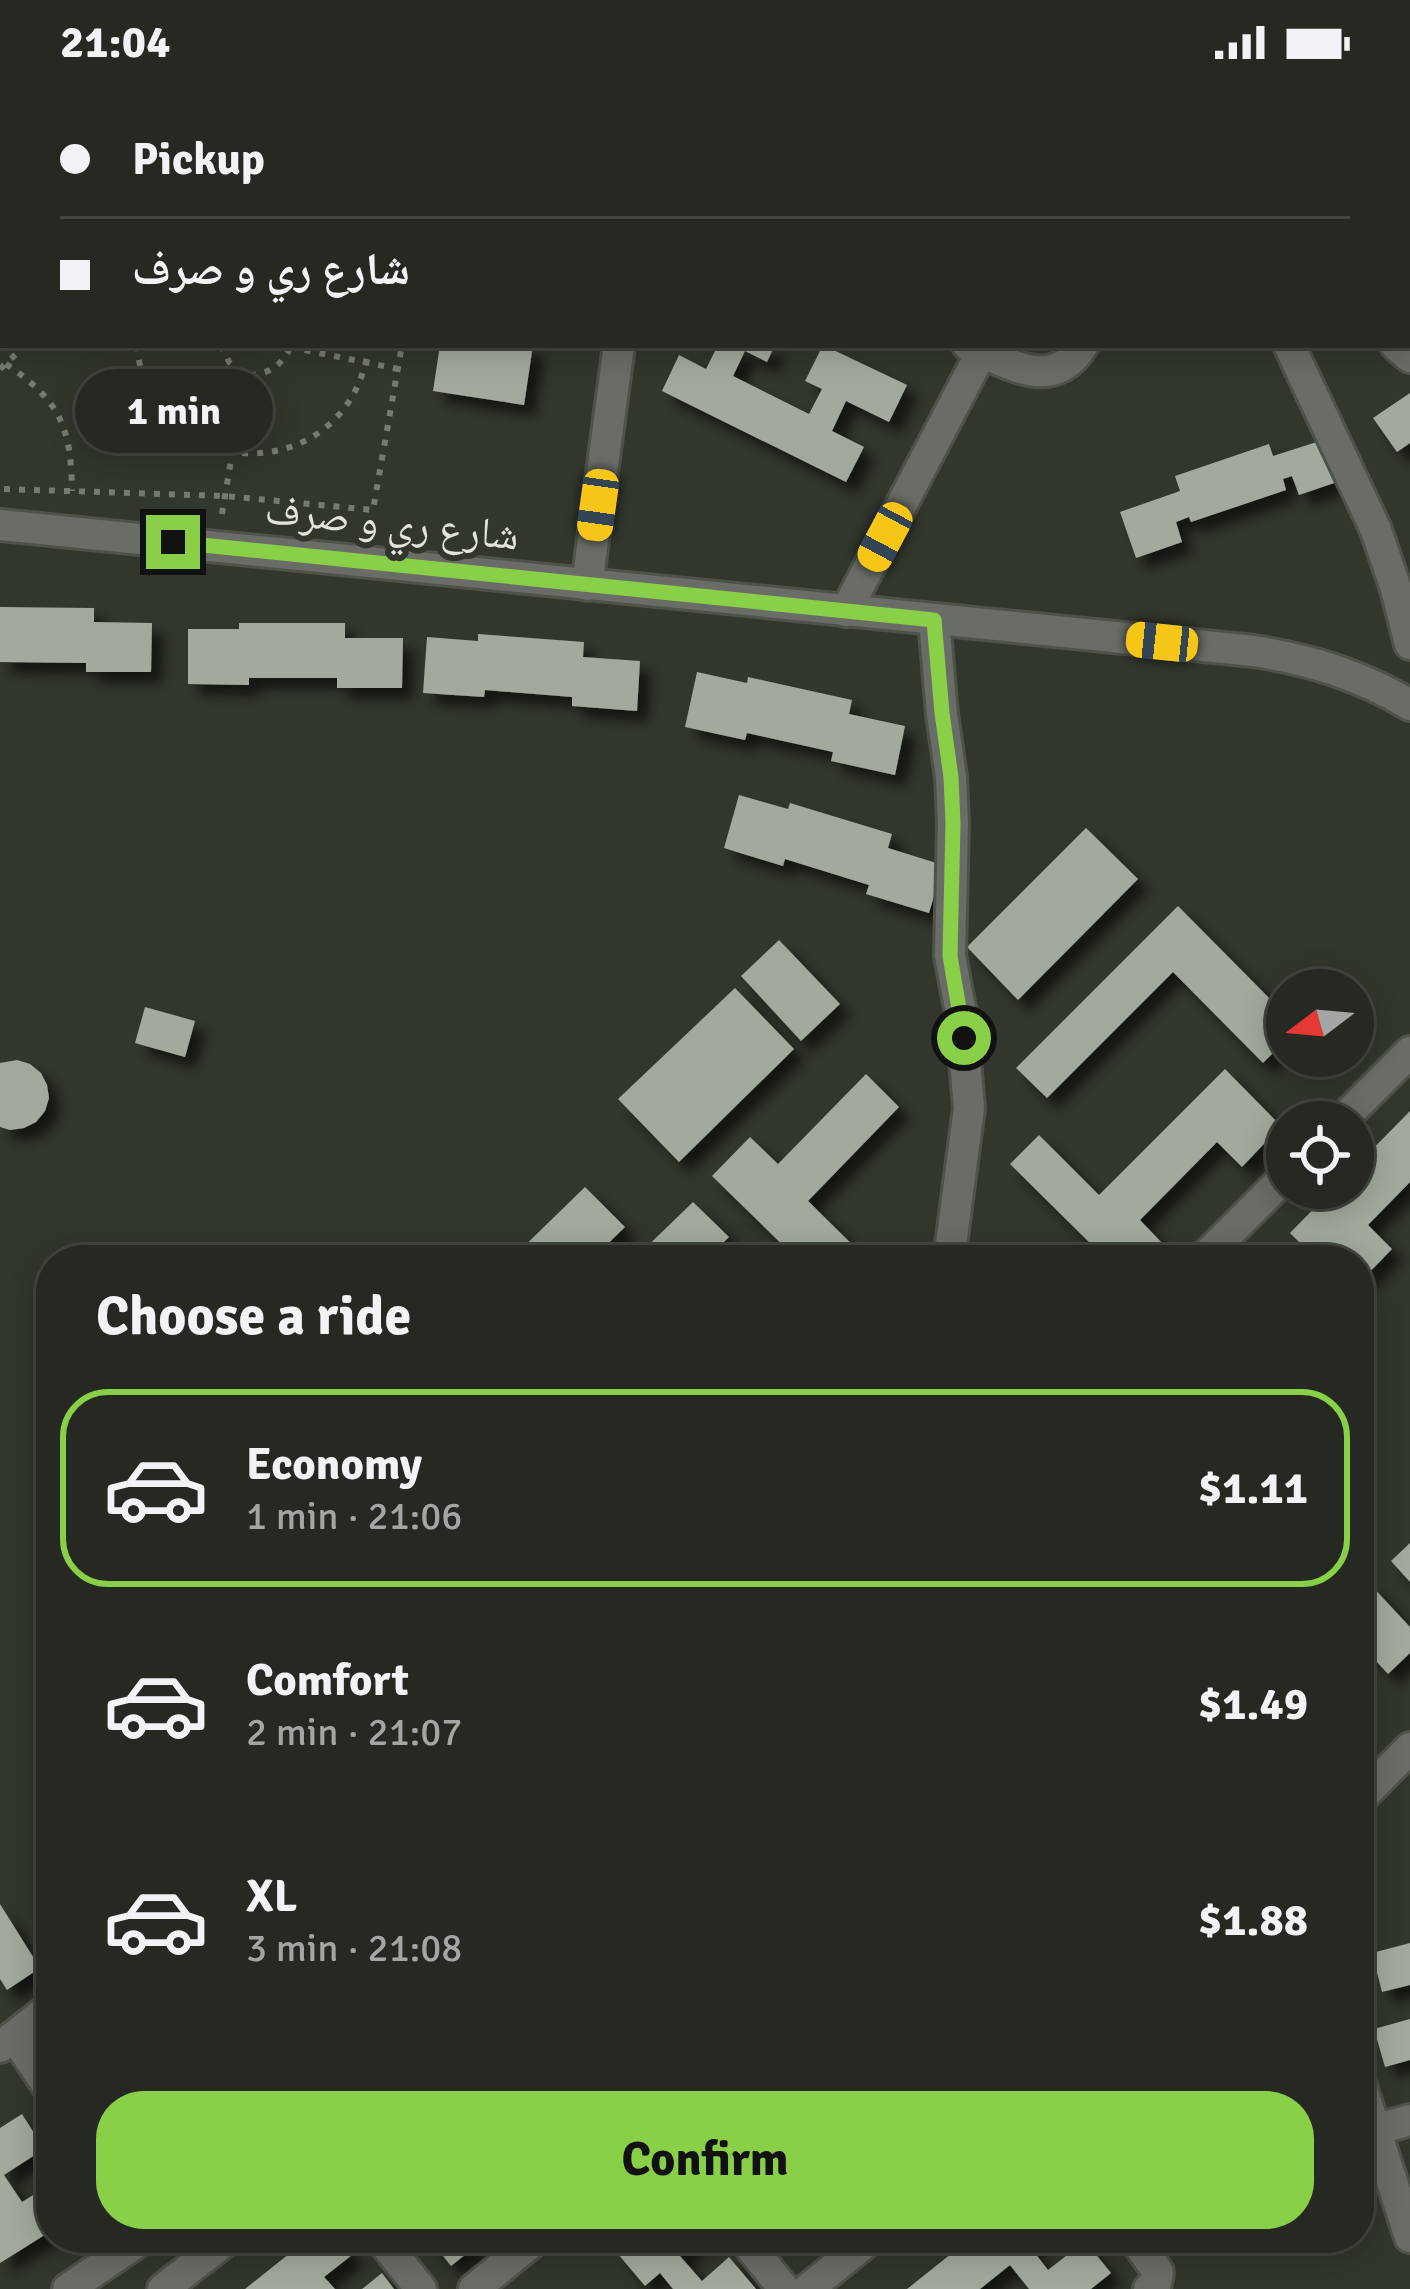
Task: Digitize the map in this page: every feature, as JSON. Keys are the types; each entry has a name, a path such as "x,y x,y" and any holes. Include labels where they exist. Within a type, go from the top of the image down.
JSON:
{"street":[{"path":"587,585 619,348"},
{"path":"846,611 975,348 1033,372 1050,372 1066,365 1080,348"},
{"path":"1290,348 1376,530 1410,644"},
{"name":"شارع ري و صرف","path":"0,524 1254,651 1342,671 1410,705"},
{"path":"934,620 951,777 950,956 961,1012 970,1108 951,1245"},
{"path":"1361,1101 1410,1052"},
{"path":"1217,1245 1266,1196"},
{"path":"1374,1782 1410,1748"},
{"path":"36,2019 8,2042 36,2074"},
{"path":"1375,2130 1410,2120"},
{"path":"1374,2127 1410,2237"},
{"path":"68,2289 121,2253"},
{"path":"163,2289 210,2253"},
{"path":"392,2253 421,2289"},
{"path":"474,2289 518,2253"},
{"path":"755,2253 784,2289"},
{"path":"808,2289 852,2253"},
{"path":"1145,2253 1159,2272 1149,2289"}],"path":[{"path":"138,348 145,380 170,420 210,446 255,454 277,452 317,435 335,420 360,384 368,348"},
{"path":"222,348 229,362 245,376 268,373 280,365 289,348"},
{"path":"300,348 398,369"},
{"path":"0,489 225,496 373,510 402,348"},
{"path":"3,366 37,385 52,404 71,453 72,491"},
{"path":"216,547 245,376"}],"building":[{"path":"440,348 533,348 524,405 433,391"},
{"path":"716,348 774,348 767,362 745,351 733,376 809,414 822,389 805,381 822,348 907,385 889,422 846,401 832,431 864,447 846,482 662,391 679,355 706,369"},
{"path":"1410,393 1410,443 1397,452 1373,418"},
{"path":"1323,440 1337,482 1299,495 1292,476 1283,479 1286,490 1191,522 1189,517 1176,522 1182,542 1136,558 1120,512 1180,491 1175,476 1269,444 1273,456"},
{"path":"0,607 94,608 94,622 152,623 151,672 86,672 86,663 0,662"},
{"path":"239,623 345,623 345,638 403,638 402,688 337,688 337,678 188,684 188,629 239,629"},
{"path":"478,634 584,642 583,657 640,661 637,711 572,706 572,697 485,690 484,697 423,693 427,637 478,641"},
{"path":"697,672 747,683 748,677 852,700 849,714 905,726 895,775 831,761 833,752 747,733 745,740 685,727"},
{"path":"739,795 788,809 790,803 892,834 888,848 943,865 929,913 866,894 869,885 785,859 783,866 724,848"},
{"path":"1086,828 1138,879 1018,1000 967,947"},
{"path":"1178,906 1266,995 1263,1063 1173,972 1047,1098 1016,1068"},
{"path":"779,940 840,1004 801,1041 741,976"},
{"path":"735,988 794,1049 679,1162 618,1099"},
{"path":"145,1007 195,1021 185,1057 135,1043"},
{"path":"17,1060 41,1073 49,1098 36,1122 10,1130 0,1127 0,1063"},
{"path":"1225,1069 1266,1111 1266,1142 1242,1167 1217,1142 1140,1220 1162,1245 1092,1245 1010,1164 1039,1135 1099,1195"},
{"path":"866,1074 899,1107 808,1201 853,1245 783,1245 712,1176 750,1137 778,1164"},
{"path":"1410,1111 1410,1182 1368,1225 1392,1249 1374,1268 1374,1245 1302,1245 1290,1233 1313,1209 1374,1209 1374,1148"},
{"path":"585,1187 625,1227 606,1245 525,1245"},
{"path":"693,1202 729,1237 721,1245 649,1245"},
{"path":"1410,1543 1410,1582 1391,1561"},
{"path":"1374,1588 1410,1627 1410,1653 1388,1674 1374,1659"},
{"path":"0,1904 36,1962 36,1971 7,1990 0,1979"},
{"path":"1410,1943 1410,1985 1382,1992 1374,1952"},
{"path":"1410,2019 1410,2060 1385,2067 1374,2029"},
{"path":"22,2114 36,2136 36,2154 4,2175 22,2202 36,2193 36,2240 0,2263 0,2128"},
{"path":"290,2253 352,2255 324,2277 335,2289 245,2289"},
{"path":"441,2253 467,2253 451,2266"},
{"path":"684,2253 680,2256 702,2281 729,2257 756,2289 673,2289 660,2273 645,2286 618,2254"},
{"path":"952,2253 1035,2253 1048,2270 1070,2253 1095,2253 1111,2273 1091,2289 1029,2289 1010,2265 980,2289 907,2289"},
{"path":"382,2273 394,2289 362,2289"}],"route":[{"path":"173,542 934,620 951,777 950,956 964,1038"}]}
